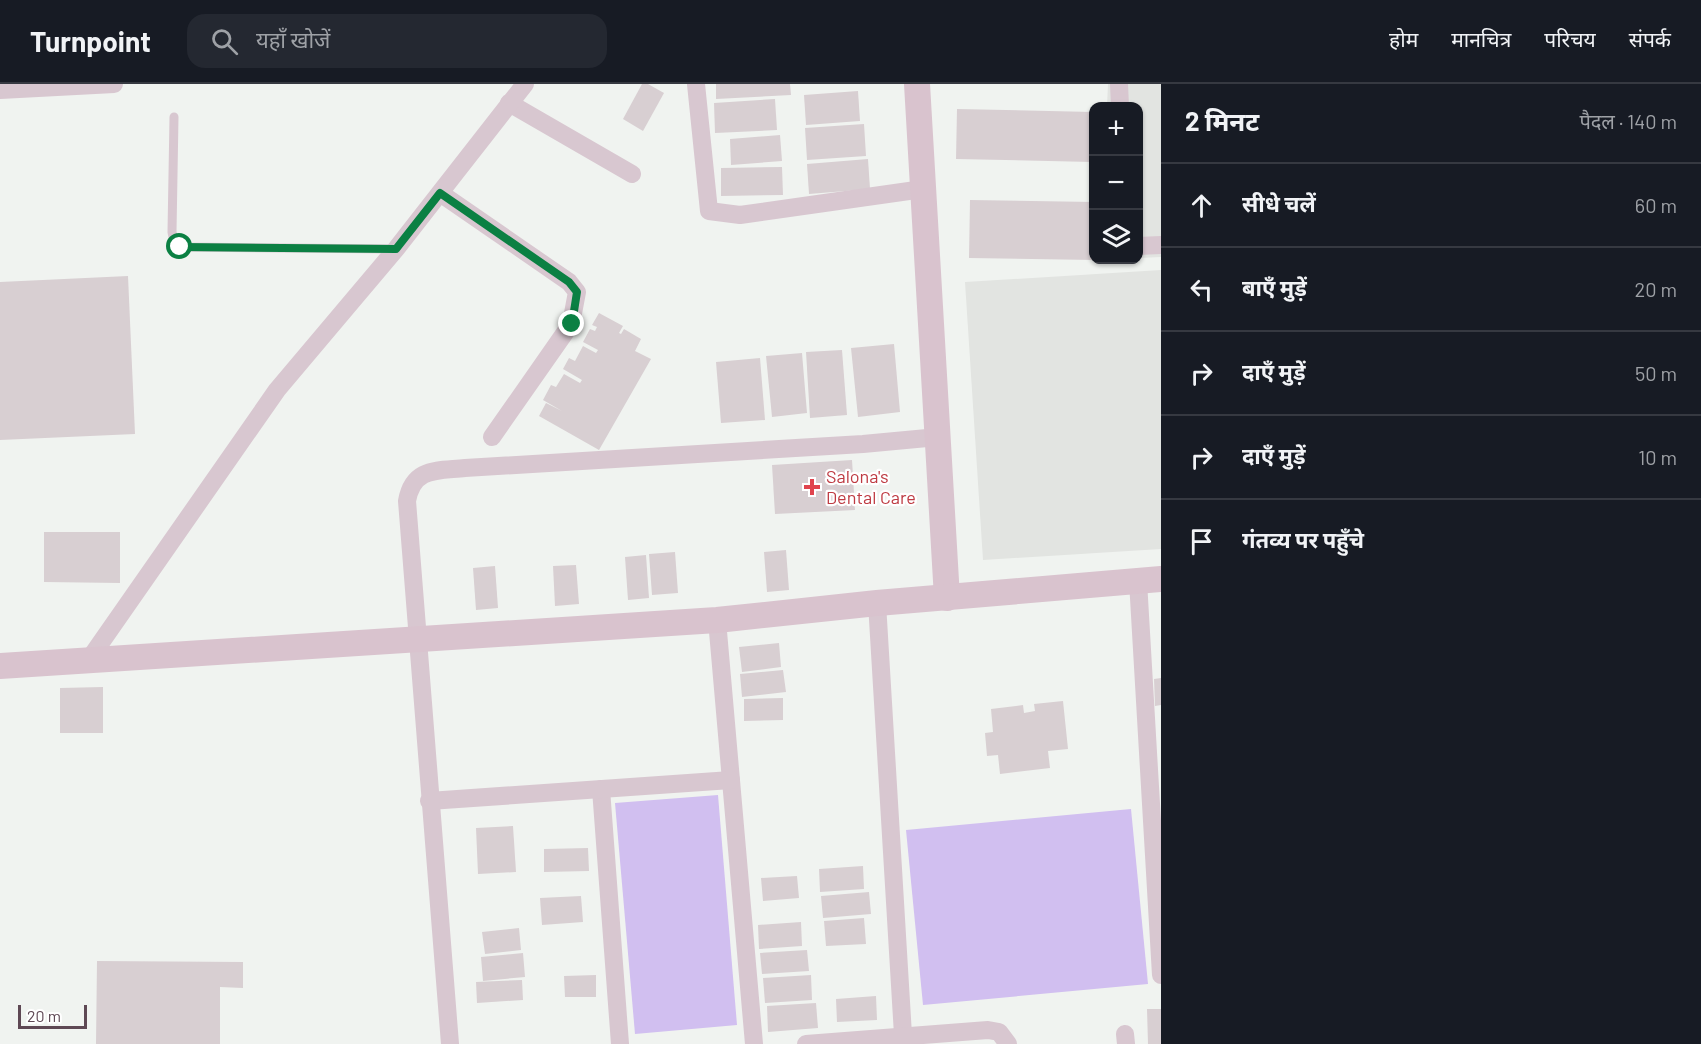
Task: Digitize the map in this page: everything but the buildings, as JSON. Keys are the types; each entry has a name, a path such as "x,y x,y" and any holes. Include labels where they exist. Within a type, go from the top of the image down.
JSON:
{"street":[{"path":"0,90 114,84"},
{"path":"88,661 277,390 396,249 525,84"},
{"path":"696,84 709,212 740,215 922,189"},
{"path":"916,84 947,598"},
{"path":"1119,84 1120,102"},
{"path":"509,103 633,174"},
{"path":"440,193 569,282 577,292 572,324 492,436"},
{"path":"1143,246 1161,246"},
{"path":"450,1044 407,501 410,487 417,477 428,472 863,444 938,436"},
{"path":"0,666 717,620 877,603 1149,580 1161,975"},
{"path":"877,603 903,1035"},
{"path":"717,620 754,1044"},
{"path":"429,801 731,780"},
{"path":"601,789 620,1044"},
{"path":"806,1044 988,1030 999,1032 1008,1044"}],"lane":[{"path":"174,117 172,232 174,242 180,247 396,249"}],"shaded area":[{"path":"1108,84 1161,84 1161,257 1143,258 1143,102 1107,102"},
{"path":"1161,270 1161,549 983,560 965,282"},
{"path":"718,795 737,1025 635,1034 615,803"},
{"path":"1131,809 1148,984 923,1005 906,830"}],"place":[{"name":"Salona's Dental Care","path":"812,487"}],"route":[{"path":"180,247 187,249 396,249 440,193 569,282 577,292 577,307 572,324"}]}
